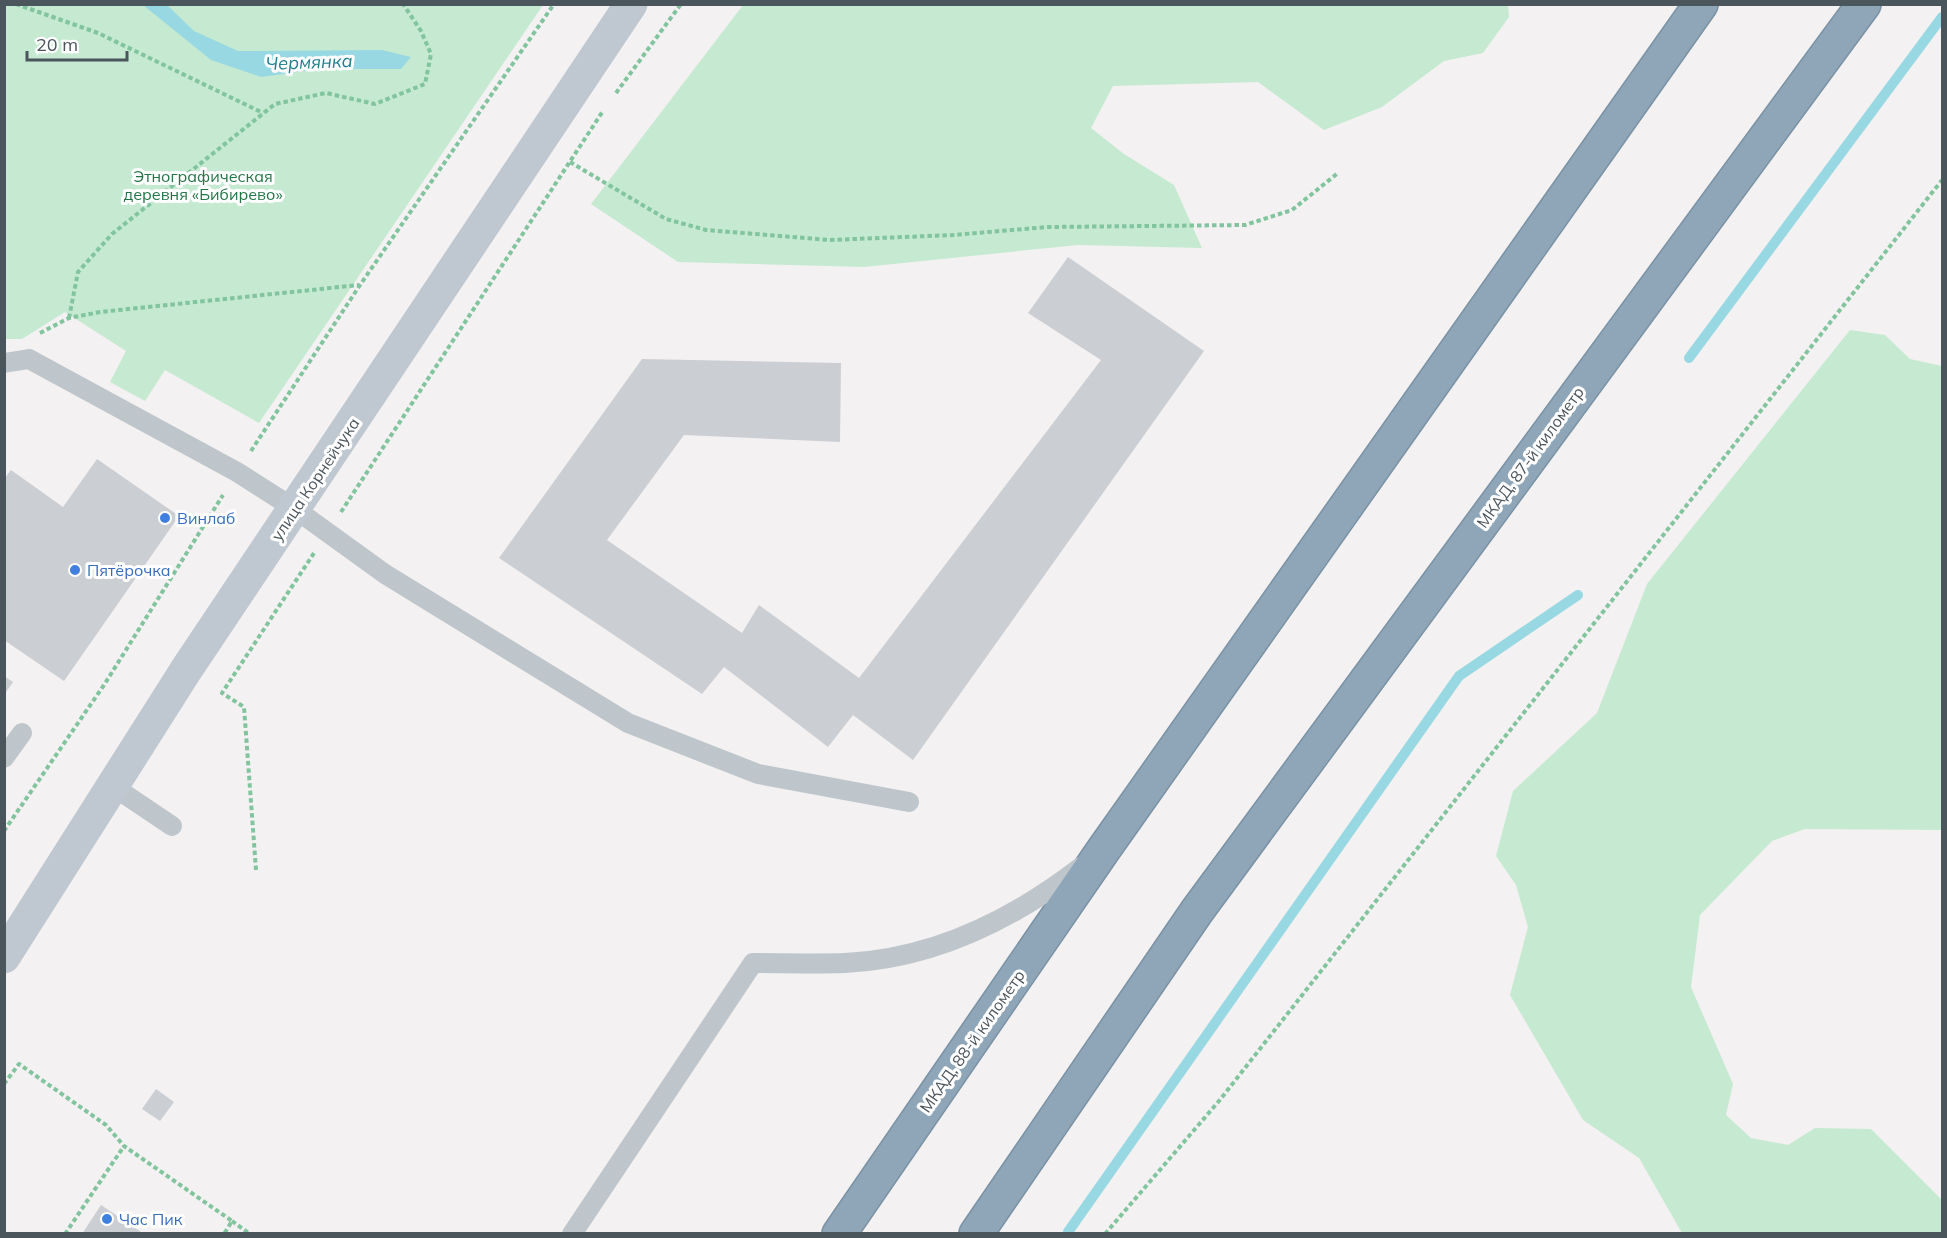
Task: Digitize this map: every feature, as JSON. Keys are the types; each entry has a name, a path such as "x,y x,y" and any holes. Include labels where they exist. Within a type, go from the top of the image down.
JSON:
{"highway":[{"path":"1104,849 1701,4"},
{"name":"МКАД, 87-й километр","path":"976,1233 1197,911 1864,4"},
{"name":"МКАД, 88-й километр","path":"839,1233 1104,849"}],"street":[{"name":"улица Корнейчука","path":"4,957 114,787 186,670 631,4"}],"lane":[{"path":"4,363 29,359 237,472 295,508 385,574 628,723 758,774 909,802"},
{"path":"4,758 22,733"},
{"path":"114,787 172,826"},
{"path":"572,1233 753,963 847,963 912,953 977,933 1044,896 1104,849"}],"path":[{"path":"16,4 98,33 263,113"},
{"path":"69,318 78,272 112,234 275,104 326,93 375,104 425,84 431,54 421,31 403,4"},
{"path":"4,831 104,685 237,472 360,285 554,4"},
{"path":"610,101 681,4"},
{"path":"256,870 244,707 222,693 604,110"},
{"path":"570,162 666,219 706,230 830,240 953,235 1048,227 1245,225 1292,210 1338,173"},
{"path":"1104,1233 1220,1101 1942,180"},
{"path":"31,338 69,318 360,285"},
{"path":"4,1084 19,1064 106,1125 124,1146 250,1233"},
{"path":"65,1233 124,1146"},
{"path":"224,1233 232,1221"}],"green space":[{"path":"1508,4 1509,17 1483,53 1444,61 1382,107 1324,130 1258,82 1113,86 1091,128 1124,154 1174,185 1202,248 1078,245 864,267 678,262 591,204 743,5"},
{"name":"Этнографическая деревня «Бибирево»","path":"4,5 543,5 259,423 165,370 145,401 110,382 126,351 65,312 22,339 5,339"},
{"path":"1850,330 1885,335 1910,359 1942,366 1942,830 1805,829 1772,841 1700,915 1691,987 1733,1084 1726,1115 1751,1138 1788,1145 1815,1128 1871,1129 1942,1200 1942,1233 1682,1233 1639,1158 1583,1120 1510,995 1528,927 1516,885 1496,856 1513,791 1597,713 1647,584"}],"water":[{"name":"Чермянка","path":"143,5 167,5 194,31 238,51 382,50 411,57 401,69 320,69 261,77 211,60"}],"building":[{"path":"1068,257 1204,351 913,760 853,715 828,747 724,667 702,694 499,558 642,359 841,363 840,442 684,435 607,540 742,633 759,605 859,678 1101,360 1028,313"},
{"path":"97,459 179,516 64,681 4,640 4,479 11,470 63,507"},
{"path":"4,676 13,682 4,695"},
{"path":"156,1089 174,1102 160,1121 142,1109"},
{"name":"Час Пик","path":"101,1205 144,1234 82,1234"}],"waterway":[{"path":"1689,358 1942,17"},
{"path":"1068,1232 1459,676 1578,595"}],"place":[{"name":"Винлаб","path":"165,518"},
{"name":"Пятёрочка","path":"75,570"},
{"name":"Час Пик","path":"107,1219"}]}
